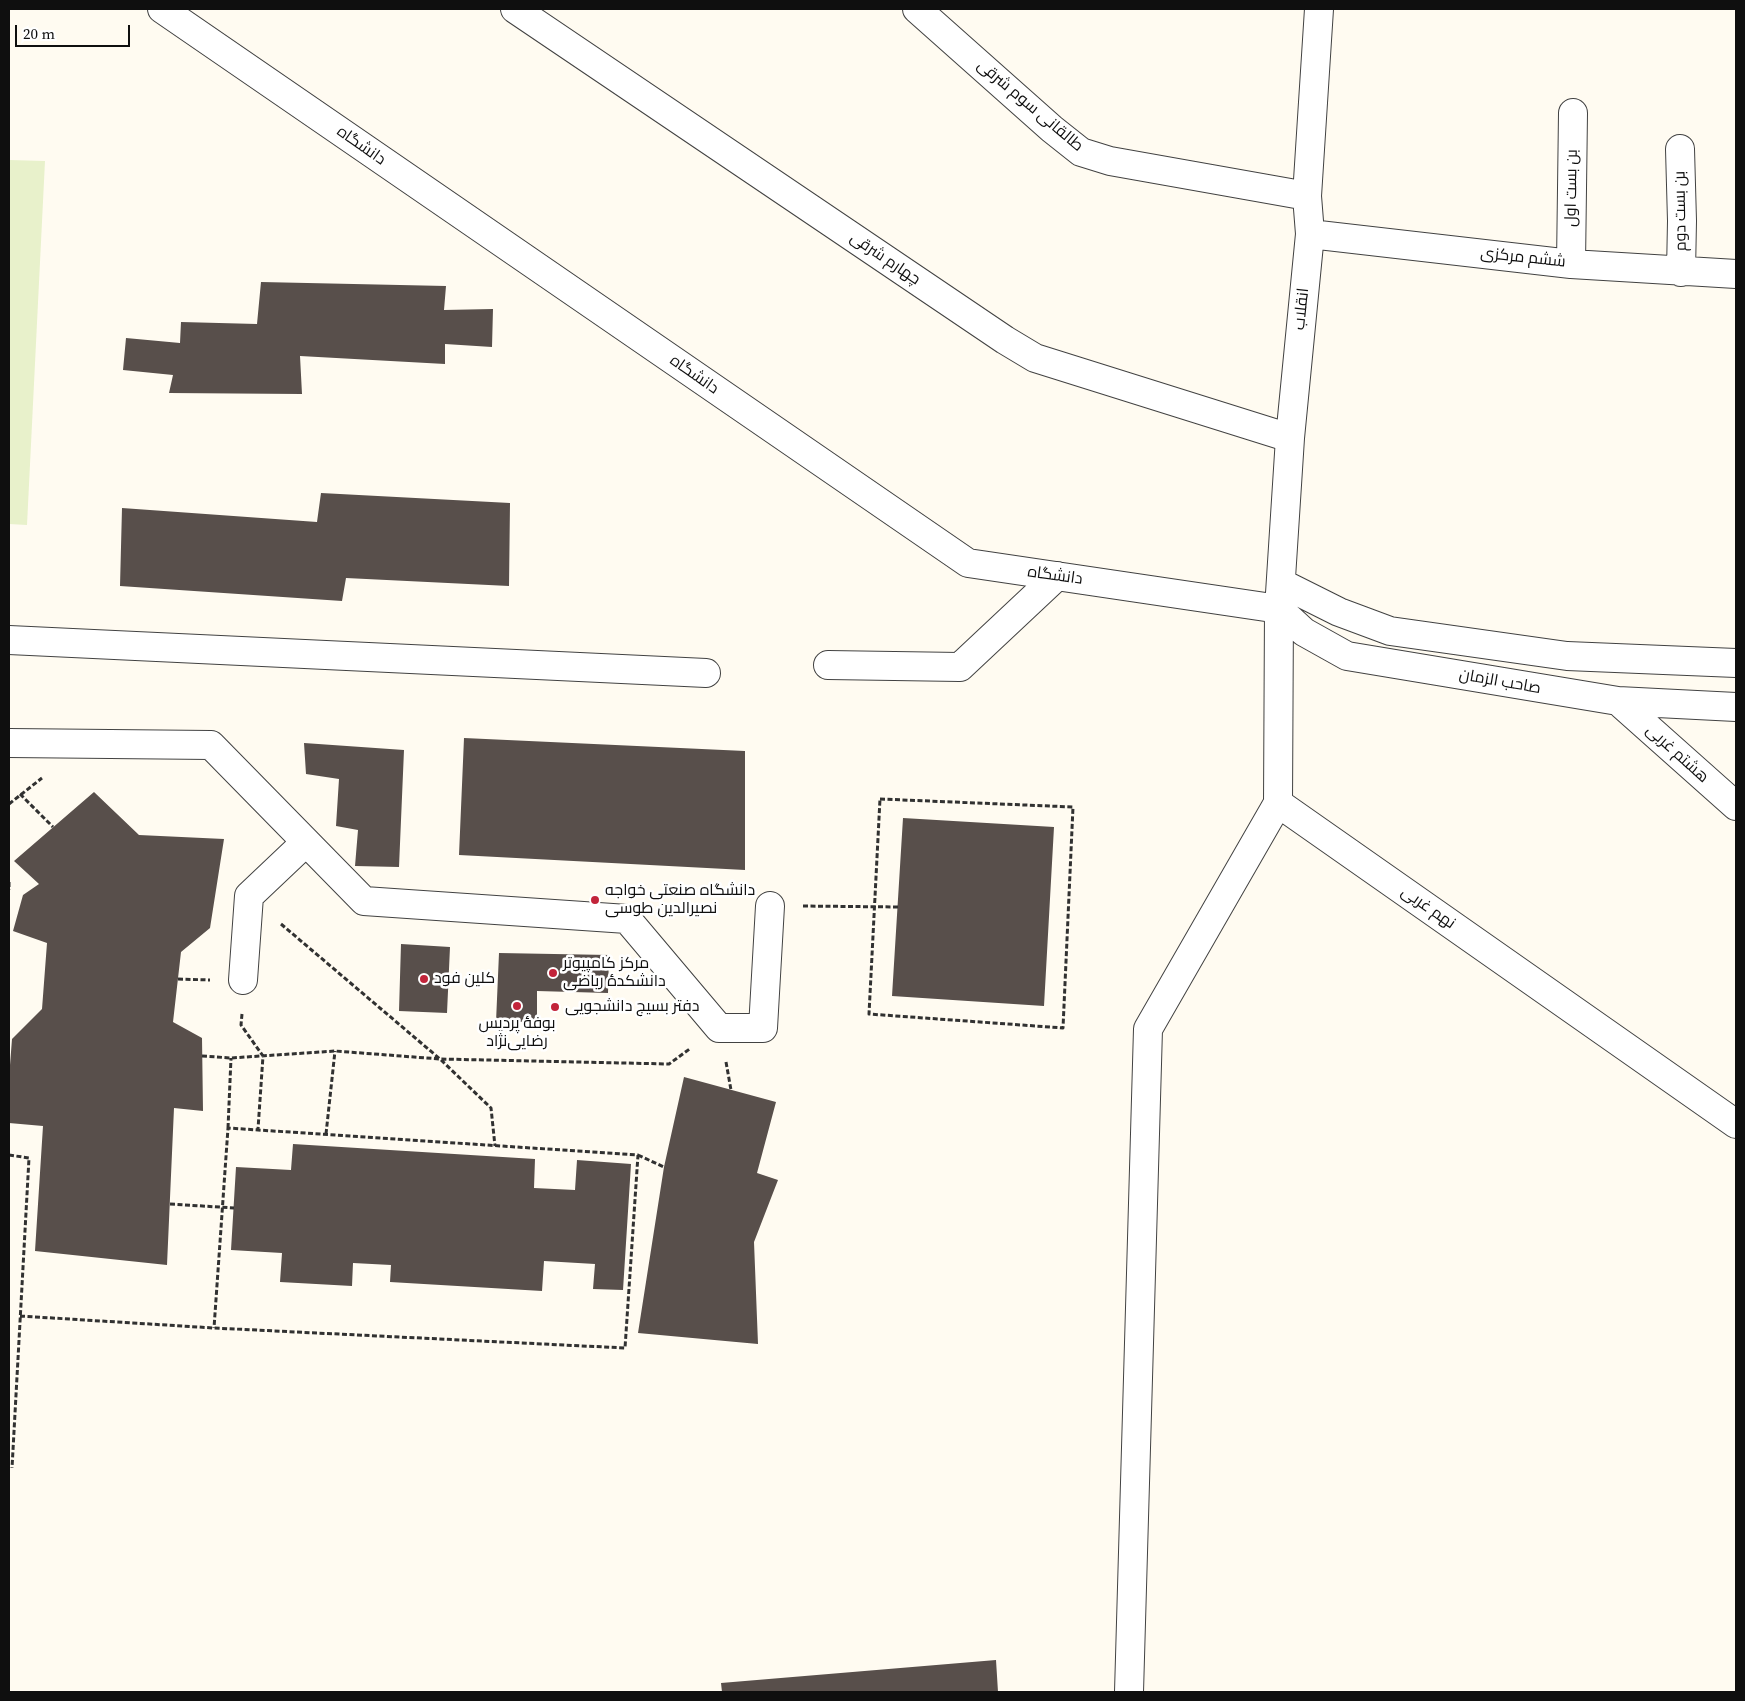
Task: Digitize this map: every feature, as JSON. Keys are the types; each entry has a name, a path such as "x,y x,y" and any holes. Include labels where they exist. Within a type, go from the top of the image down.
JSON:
{"street":[{"name":"دانشگاه","path":"162,9 968,563 1058,576 1280,596"},
{"name":"چهارم شرقی","path":"514,9 1005,340 1035,358 1290,438"},
{"name":"طالقانی سوم شرقی","path":"917,9 1052,129 1081,152 1110,162 1307,196"},
{"name":"انقلاب","path":"1280,596 1290,438 1310,234 1307,196 1319,9"},
{"name":"بن بست اول","path":"1571,264 1573,113"},
{"name":"بن بست دوم","path":"1680,149 1681,272"},
{"name":"ششم مرکزی","path":"1310,234 1571,264 1736,274"},
{"path":"828,665 960,667 1058,576"},
{"path":"1129,1692 1148,1029 1278,803 1280,596"},
{"name":"صاحب الزمان","path":"1280,596 1339,612 1390,631 1567,656 1736,663"},
{"name":"صاحب الزمان","path":"1280,596 1304,632 1347,656 1618,701 1736,707"},
{"path":"9,640 706,673"},
{"name":"هشتم غربی","path":"1618,701 1736,806"},
{"path":"9,743 211,746 364,901 627,919 719,1028 763,1028 770,906"},
{"name":"نهم غربی","path":"1278,803 1736,1124"},
{"path":"242,980 249,896 306,842"}],"path":[{"path":"20,794 53,827"},
{"path":"880,800 1073,807 1064,1028 869,1014 874,906 880,800"},
{"path":"9,882 9,890"},
{"path":"249,896 440,1059 490,1108 495,1146"},
{"path":"770,906 898,907"},
{"path":"241,1026 263,1056 258,1130"},
{"path":"202,1056 231,1058 335,1051 440,1059 670,1064 719,1028"},
{"path":"326,1134 335,1051"},
{"path":"214,1328 231,1058"},
{"path":"228,1128 638,1155 664,1167"},
{"path":"9,1155 29,1158 12,1468"},
{"path":"20,1316 214,1328 625,1348 638,1155"},
{"path":"170,1204 234,1208"}],"green space":[{"path":"9,160 45,161 27,525 9,524"}],"building":[{"path":"261,282 446,286 444,310 493,309 492,347 445,344 445,364 300,356 302,394 169,393 173,375 123,370 126,338 180,343 181,322 257,324"},
{"path":"321,493 510,503 509,586 346,578 342,601 120,586 122,508 317,522"},
{"path":"464,738 745,751 745,870 459,855"},
{"path":"304,743 404,750 399,867 355,866 358,830 336,826 339,779 306,774"},
{"path":"94,792 139,835 224,839 210,928 181,952 173,1022 202,1038 203,1111 174,1108 167,1265 35,1251 43,1126 9,1123 9,1078 12,1039 42,1009 47,943 13,931 23,895 39,884 14,861"},
{"path":"903,818 1054,827 1044,1006 892,996"},
{"name":"کلین فود","path":"401,944 450,947 447,1013 399,1011"},
{"name":"مرکز کامپیوتر دانشکدهٔ ریاضی","path":"499,953 609,955 608,993 537,991 537,1022 496,1022"},
{"path":"684,1077 776,1102 757,1173 778,1180 754,1242 758,1344 638,1333 664,1167"},
{"path":"293,1144 535,1159 534,1188 575,1190 577,1160 631,1164 623,1290 593,1289 595,1264 544,1261 542,1291 390,1282 391,1265 353,1263 352,1286 280,1282 282,1253 231,1250 236,1167 291,1170"},
{"path":"996,1660 998,1692 722,1692 721,1683"}],"place":[{"name":"دانشگاه صنعتی خواجه نصیرالدین طوسی","path":"595,900"},
{"name":"مرکز کامپیوتر دانشکدهٔ ریاضی","path":"553,973"},
{"name":"کلین فود","path":"424,979"},
{"name":"بوفهٔ پردیس رضایی‌نژاد","path":"517,1006"},
{"name":"دفتر بسیج دانشجویی","path":"555,1007"}]}
